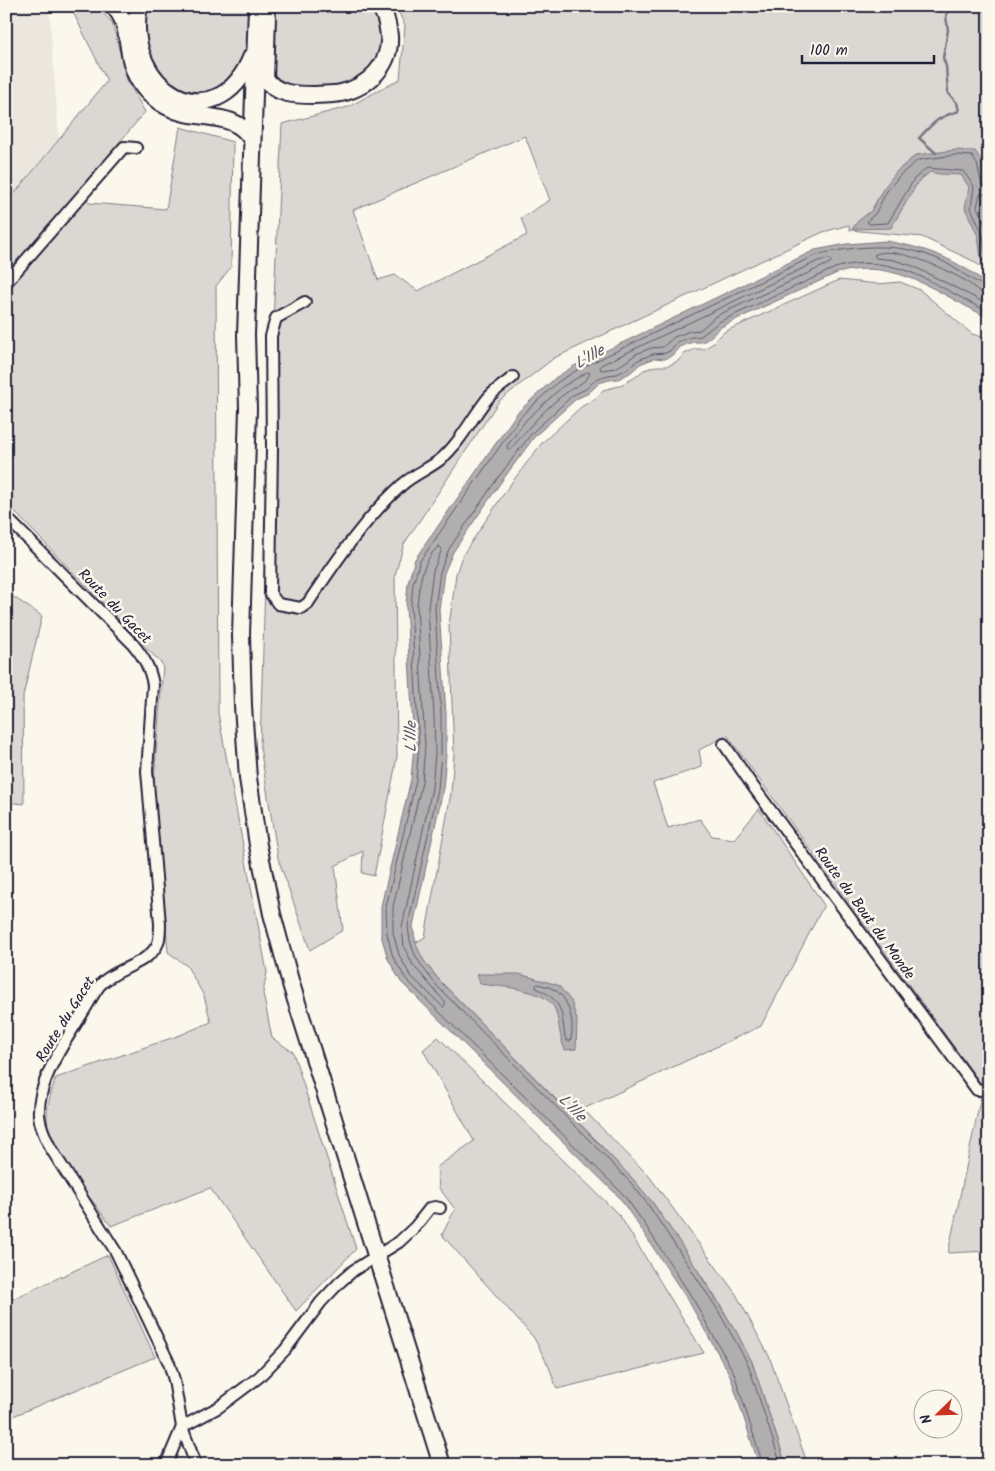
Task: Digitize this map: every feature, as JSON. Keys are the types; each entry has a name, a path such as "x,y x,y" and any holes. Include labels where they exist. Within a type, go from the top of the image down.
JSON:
{"main road":[{"path":"112,6 120,15 125,25 131,60 135,71 152,96 168,107 183,112 233,122 244,128 257,141"},
{"path":"125,25 128,6"},
{"path":"139,6 137,27 142,55 151,76 158,83 174,95 190,100 221,96 241,100 253,109"},
{"path":"257,6 253,109 257,141"},
{"path":"267,6 265,78 257,141 246,326 248,409 241,635 242,697 248,778 258,845 272,914 291,984 442,1465"},
{"path":"265,78 273,87 295,95 341,93 365,83 381,66 389,43 387,21 380,6"},
{"path":"221,96 233,87 242,76 254,49"}],"street":[{"path":"6,283 124,147 136,148"},
{"path":"305,302 276,318 270,336 272,458 270,593 278,604 301,608 308,603 348,545 372,515 403,484 440,460 453,446 489,397 513,377"},
{"name":"Route du Gacet","path":"6,517 132,643 144,657 150,671 152,684 148,771 160,924 159,937 157,945 150,954 116,972 101,985 93,996 73,1028 48,1076 42,1090 39,1115 43,1132 50,1147 116,1252 169,1364 174,1380 182,1427 196,1465"},
{"name":"Route du Bout du Monde","path":"724,744 752,785 977,1090 989,1090"},
{"path":"166,1465 182,1427 219,1407 259,1377 285,1350 321,1302 340,1282 354,1270 399,1242 430,1208 435,1206 440,1208"}],"shaded area":[{"path":"6,6 49,6 59,140 6,204"},
{"path":"70,6 95,6 112,22 127,80 145,112 82,187 89,203 166,209 180,127 233,142 231,267 216,286 218,713 267,972 263,993 272,1038 293,1052 356,1249 296,1311 210,1188 111,1226 63,1160 55,1146 47,1120 48,1104 56,1078 180,1035 211,1022 204,996 187,966 168,952 154,781 163,665 6,503 6,204 107,81"},
{"path":"145,6 252,6 247,55 241,72 210,93 192,96 158,78 143,34"},
{"path":"273,6 371,6 378,17 382,39 381,52 377,62 362,77 341,85 299,89 275,81 271,73"},
{"path":"396,6 989,6 989,272 971,260 922,237 850,230 849,225 823,232 554,358 499,401 404,544 395,575 397,757 374,876 362,873 363,851 335,866 343,930 310,950 278,858 260,747 273,322 282,124 348,107 400,79 405,26","holes":["525,136 550,200 521,218 527,235 418,291 395,275 378,280 353,210"]},
{"path":"839,280 878,284 900,282 920,290 972,334 989,339 989,1251 948,1253 980,1101 981,1084 727,735 699,750 702,767 653,783 668,828 700,819 712,836 734,839 759,809 824,905 761,1026 583,1109 649,1176 736,1294 769,1356 808,1465 786,1465 752,1362 720,1304 653,1203 597,1141 441,982 423,960 415,943 425,937 451,793 454,754 449,626 456,574 462,556 509,486 542,443 581,407 593,400 603,390 619,386 644,370 656,366 667,366 695,349 704,349 724,332"},
{"path":"6,592 42,616 23,696 24,804 6,802"},
{"path":"438,1037 620,1216 704,1353 557,1389 549,1367 534,1338 442,1235 455,1209 439,1188 437,1167 474,1141 423,1050"},
{"path":"108,1255 155,1357 6,1419 6,1302"}],"water":[{"path":"956,150 975,151 982,161 989,190 989,271 982,266 978,236 965,208 969,187 961,175 930,172 918,182 891,228 852,229 858,221 871,211 883,189 897,171 916,155"},
{"path":"886,241 928,251 953,261 977,276 989,285 989,318 916,280 879,270 859,269 837,273 721,327 702,342 693,342 679,347 673,355 665,359 655,358 640,364 630,373 618,379 599,383 589,393 576,399 535,436 501,482 453,552 444,573 439,609 446,714 446,754 443,790 413,926 416,943 425,963 441,982 634,1180 653,1203 679,1241 736,1331 752,1362 786,1465 759,1465 730,1375 689,1302 619,1197 401,982 388,959 381,935 381,906 411,779 414,745 406,606 408,583 415,559 517,413 555,378 574,366 815,250 847,244"},
{"path":"477,974 519,974 558,985 571,1001 577,1020 576,1049 565,1050 556,1012 552,1004 535,993 480,984"}],"waterway":[{"path":"936,153 919,138 937,121 959,111 957,103 948,93 946,66 943,58 948,30 946,16 949,6"}],"water label":[{"name":"L'Ille","path":"589,356"},
{"name":"L'Ille","path":"410,737"},
{"name":"L'Ille","path":"573,1107"}]}
